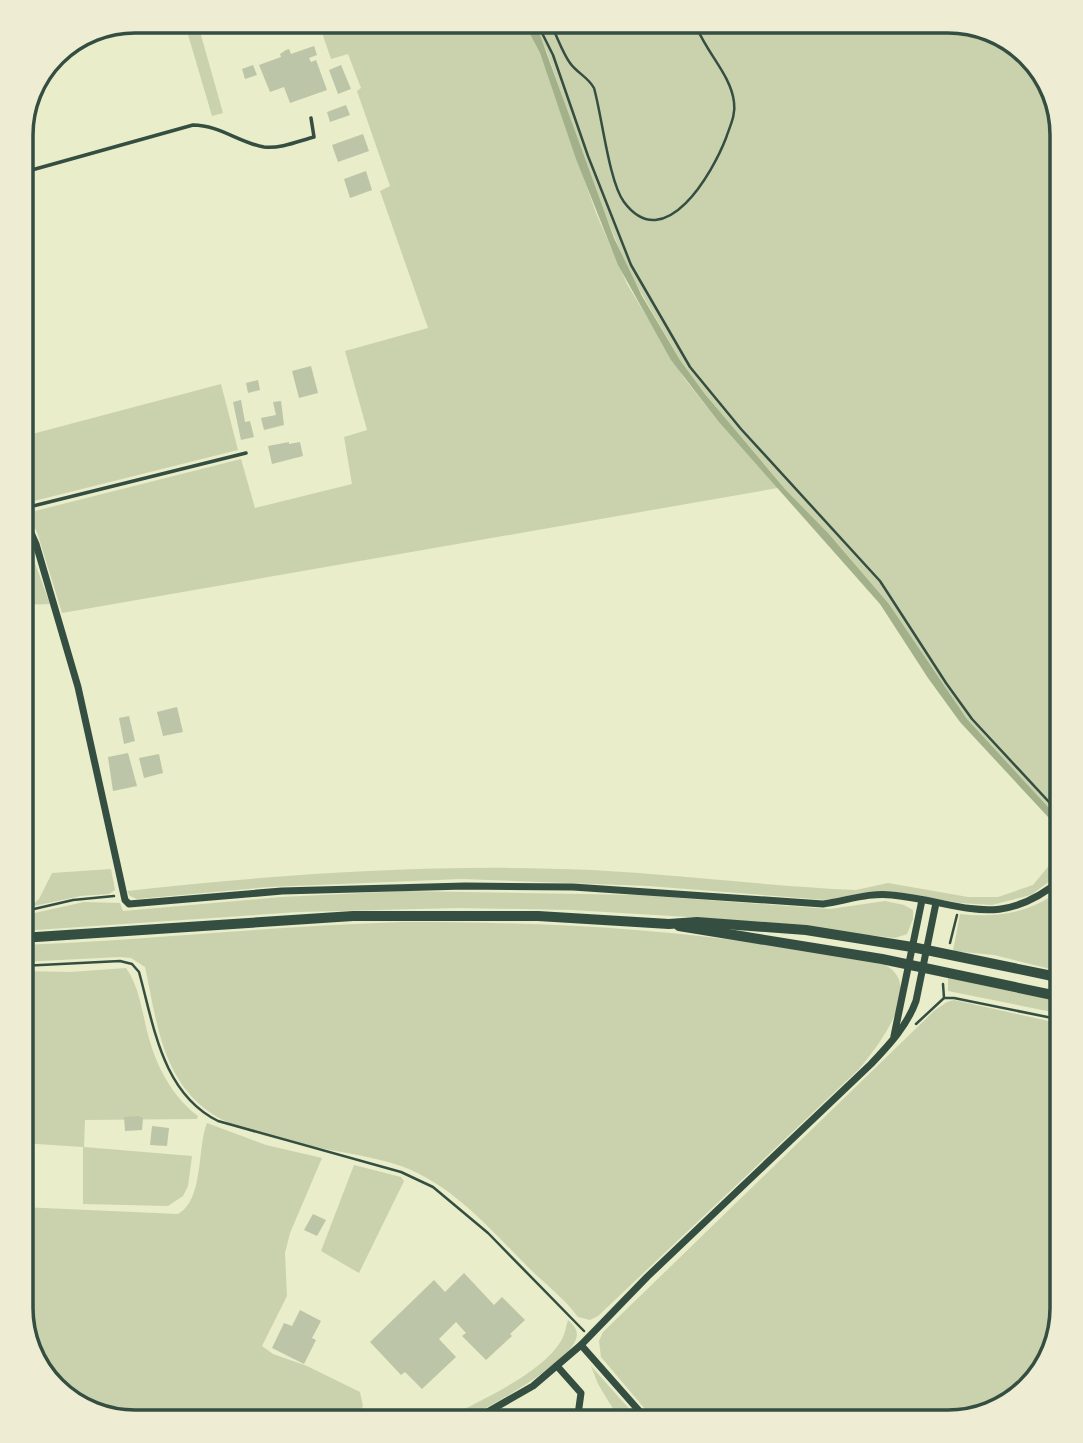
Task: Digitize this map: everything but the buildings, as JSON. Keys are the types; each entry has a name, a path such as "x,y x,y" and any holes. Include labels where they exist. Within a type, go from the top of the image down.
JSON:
{"main road":[{"path":"33,937 313,918 402,915 538,916 669,924 721,923 806,930 912,947 1050,976"},
{"path":"669,924 696,931 909,964 1050,993"}],"street":[{"path":"33,537 78,687 124,895 130,905 347,888 492,886 573,887 823,904 891,894 958,908 993,911 1013,908 1050,889"},
{"path":"893,1040 922,900"},
{"path":"492,1410 512,1399 581,1345 893,1040 912,1013 936,903"},
{"path":"581,1345 638,1410"},
{"path":"557,1366 581,1393 579,1410"}],"lane":[{"path":"33,170 193,125 212,127 264,147 277,146 314,137 310,118"},
{"path":"33,507 246,453"}],"path":[{"path":"542,33 553,55 588,156 631,265 690,367 741,429 880,581 972,719 1050,803"},
{"path":"555,33 568,60 594,88 619,194 632,211 652,219 672,214 687,203 699,189 709,175 735,114 734,98 729,84 699,33"},
{"path":"33,909 73,900 124,895"},
{"path":"33,965 120,961 132,964 139,972 169,1072 178,1087 201,1112 218,1121 401,1172 432,1187 488,1233 588,1336"},
{"path":"944,998 1050,1018"}],"shaded area":[{"path":"188,33 200,33 223,113 212,116"},
{"path":"322,33 529,33 540,53 596,213 627,284 684,378 778,488 62,613 33,524 33,511 241,459 255,508 352,484 344,437 367,430 345,351 428,328 380,191 390,186 357,91 361,88 348,54 331,59"},
{"path":"529,33 540,35 614,238 642,296 680,360 785,489 829,534 889,604 967,719 1050,809 1050,819 960,722 880,604 718,421 671,360 618,265 576,159 540,53"},
{"path":"537,33 955,33 981,39 999,47 1020,63 1033,78 1046,109 1050,135 1050,809 967,719 889,604 829,534 785,489 680,360 628,270 593,185 547,52"},
{"path":"221,384 238,450 33,501 33,434"},
{"path":"33,558 50,604 33,605"},
{"path":"1050,864 1050,881 1031,895 992,905 960,903 889,891 826,900 648,886 461,879 269,887 137,899 127,891 359,872 476,868 592,870 856,890 888,883 968,897 998,897 1033,885"},
{"path":"111,869 115,890 109,894 81,896 34,906 33,904 39,899 52,873"},
{"path":"404,891 639,895 830,909 885,901 913,910 913,919 907,934 895,938 721,919 572,910 459,908 298,912 33,930 33,913 84,902 120,903 123,911 281,897"},
{"path":"1050,897 1050,969 994,955 953,951 960,914 1001,914 1039,903"},
{"path":"403,922 499,923 642,931 738,941 885,965 896,974 900,987 899,1001 886,1032 859,1069 598,1316 590,1320 578,1317 486,1224 454,1196 420,1174 377,1159 264,1135 214,1115 195,1100 183,1086 166,1055 145,967 131,958 120,957 33,961 33,944"},
{"path":"126,968 139,995 158,1065 175,1093 198,1116 197,1119 85,1120 84,1147 192,1156 188,1186 183,1196 168,1206 83,1204 83,1147 33,1144 33,971"},
{"path":"948,977 1050,999 1050,1012 948,991"},
{"path":"954,1000 1050,1021 1050,1308 1048,1328 1033,1365 1005,1393 961,1409 646,1410 601,1357 599,1341 603,1332 935,1010"},
{"path":"207,1123 266,1145 322,1158 290,1233 285,1253 287,1296 262,1346 273,1354 307,1366 360,1392 363,1406 361,1410 122,1409 78,1393 50,1365 41,1347 34,1321 33,1208 178,1214 186,1207 196,1185"},
{"path":"354,1165 401,1177 404,1181 359,1273 321,1251"},
{"path":"568,1320 575,1328 576,1339 570,1349 543,1373 482,1410 462,1410 523,1377 551,1354 564,1333"},
{"path":"591,1366 630,1410 614,1410"}]}
